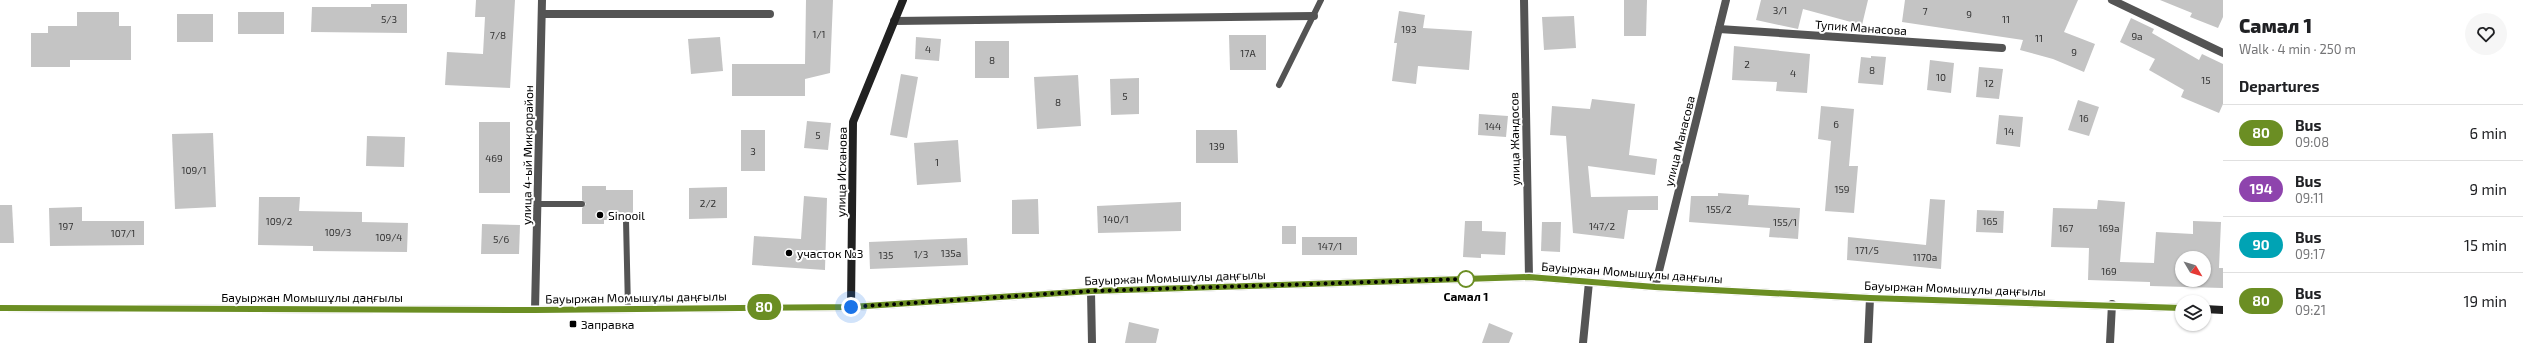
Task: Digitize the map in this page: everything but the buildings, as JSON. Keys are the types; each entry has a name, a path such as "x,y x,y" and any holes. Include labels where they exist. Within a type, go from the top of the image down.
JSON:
{"main road":[{"name":"улица Исханова","path":"851,307 853,122 903,0"},
{"name":"Бауыржан Момышұлы даңғылы","path":"0,308 535,310 851,307 1091,291 1529,277 1655,287 1870,298 2112,304 2175,308"},
{"path":"2211,309 2223,310"}],"street":[{"name":"улица 4-ый Микрорайон","path":"535,310 542,0"},
{"name":"улица Жандосов","path":"1524,0 1529,277"},
{"name":"улица Манасова","path":"1655,287 1726,0"},
{"path":"2112,0 2223,53"},
{"path":"542,14 770,14"},
{"path":"894,21 1314,16"},
{"name":"Тупик Манасова","path":"1719,29 2002,48"},
{"path":"1584,343 1589,282"},
{"path":"1091,291 1092,343"},
{"path":"1868,343 1870,298"},
{"path":"2110,343 2112,304"}],"lane":[{"path":"1279,85 1321,0"},
{"path":"538,204 582,204"},
{"path":"626,220 628,309"}],"bus line":[{"name":"80","path":"0,308 535,310 851,307 1091,291 1529,277 1655,287 1870,298 2112,304 2175,308"}],"place":[{"name":"Sinooil","path":"600,215"},
{"name":"участок №3","path":"789,253"},
{"name":"Самал 1","path":"1466,279"},
{"name":"Заправка","path":"573,324"}],"route":[{"path":"851,307 1091,291 1466,279"}]}
